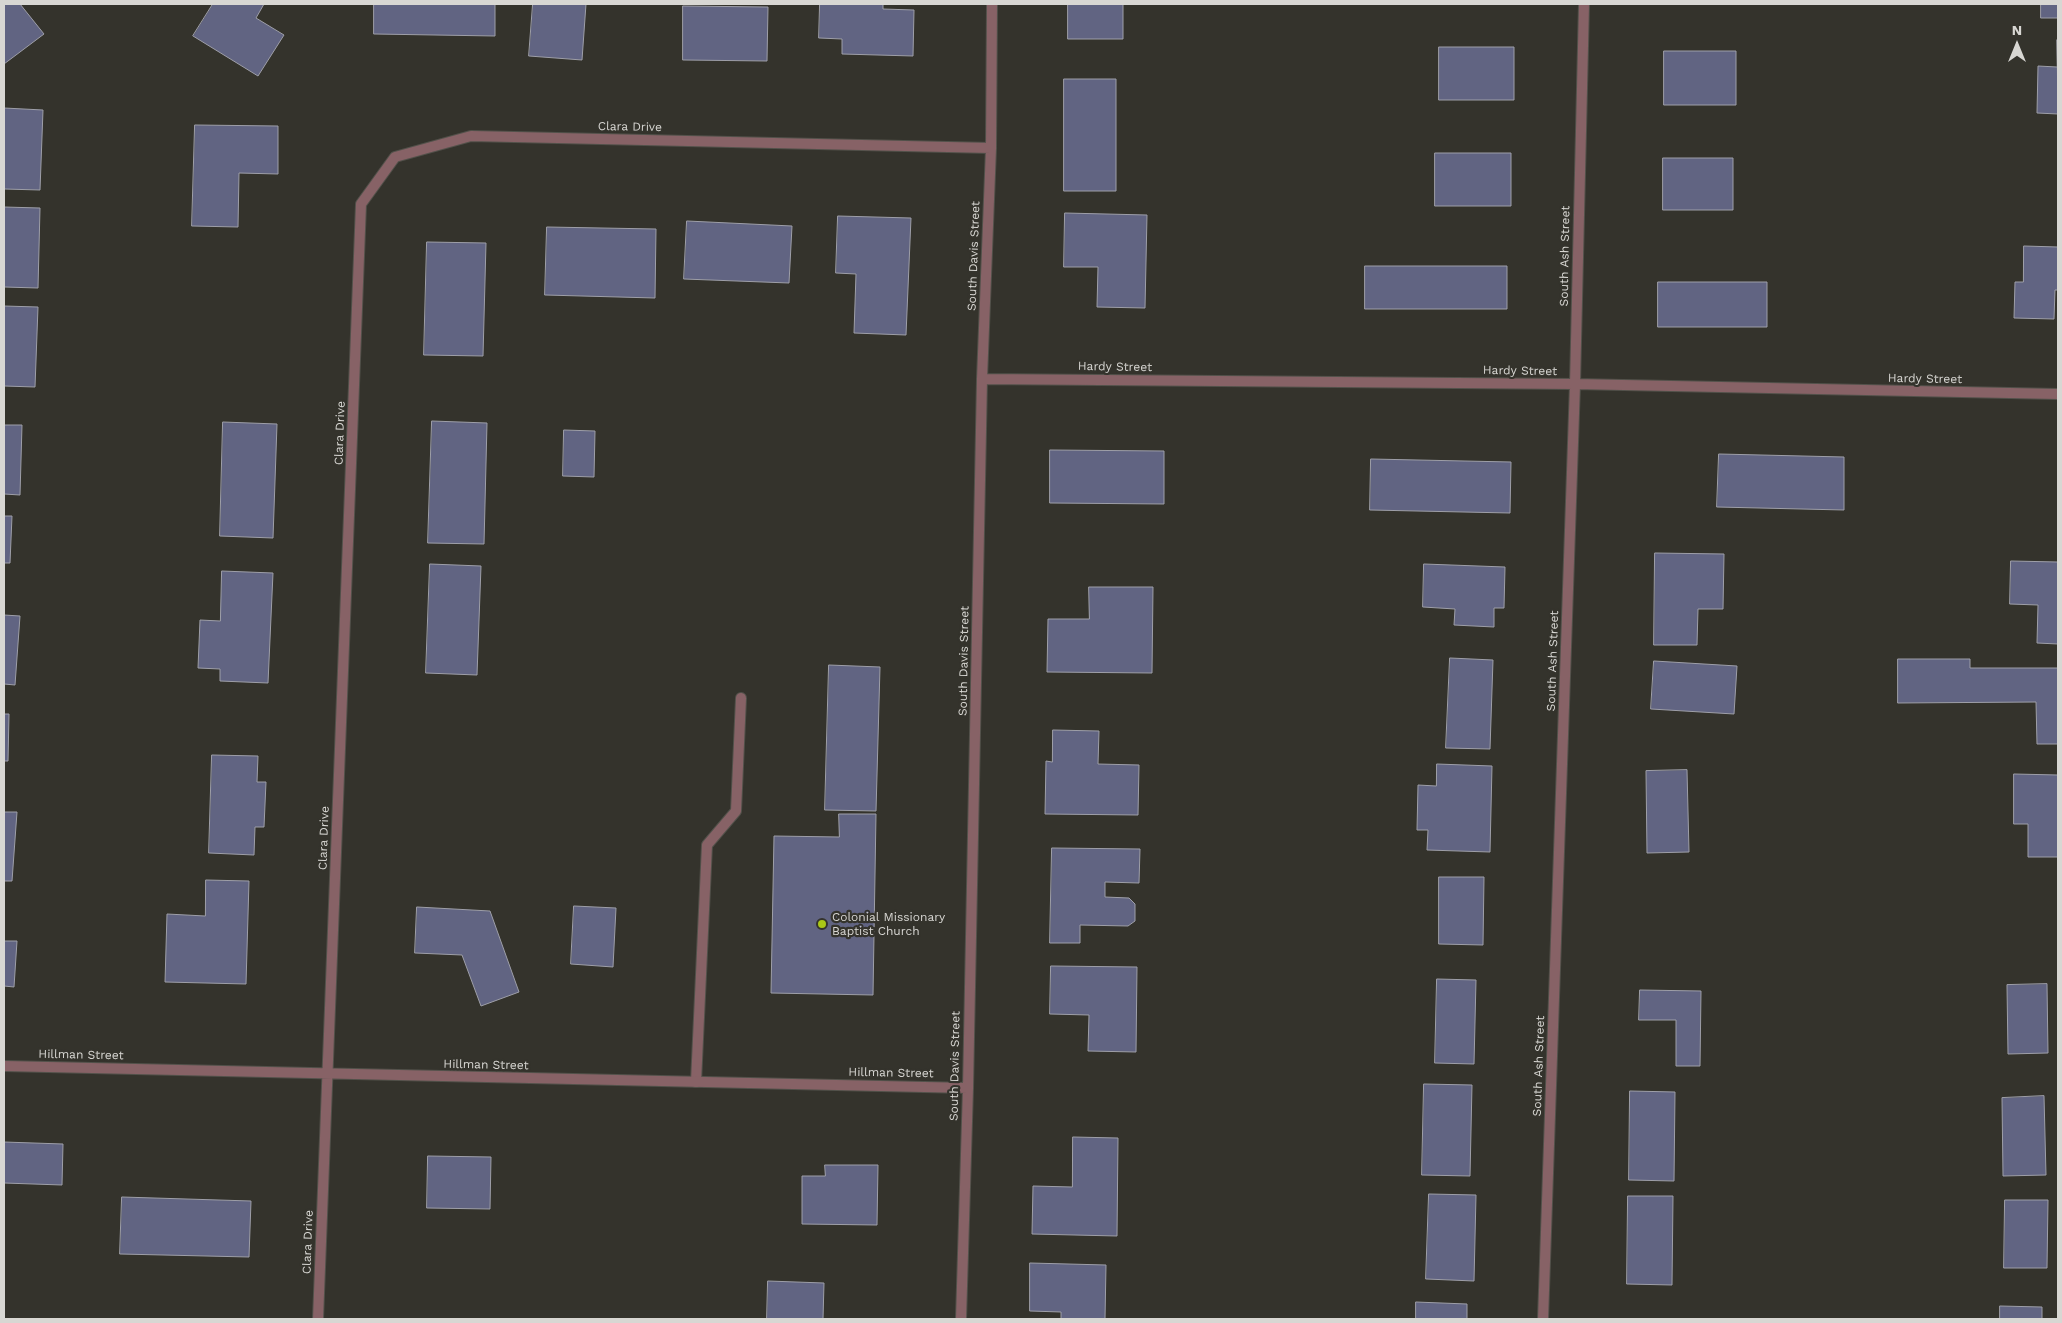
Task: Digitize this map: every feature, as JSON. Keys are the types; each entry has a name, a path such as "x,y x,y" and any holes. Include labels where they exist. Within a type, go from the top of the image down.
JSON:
{"street":[{"name":"South Davis Street","path":"961,1319 968,1088 982,379 991,148 992,4"},
{"name":"South Ash Street","path":"1543,1319 1574,384 1584,4"},
{"name":"Clara Drive","path":"318,1319 361,204 395,157 471,136 991,148"},
{"name":"Hardy Street","path":"982,379 1574,384 2058,394"},
{"path":"696,1082 707,845 736,811 741,698"},
{"name":"Hillman Street","path":"4,1066 968,1088"}],"building":[{"path":"4,4 20,4 44,34 4,64"},
{"path":"213,4 264,4 256,18 284,35 258,76 193,36"},
{"path":"374,4 495,4 495,36 374,34"},
{"path":"533,4 586,4 582,60 529,56"},
{"path":"820,4 883,4 883,9 914,10 913,56 842,54 842,39 819,38"},
{"path":"1068,4 1123,4 1123,39 1068,39"},
{"path":"2041,4 2058,4 2058,18 2041,18"},
{"path":"683,6 768,7 767,61 683,60"},
{"path":"2057,40 2058,114 2037,113 2038,66 2057,67"},
{"path":"1439,47 1514,47 1514,100 1439,100"},
{"path":"1664,51 1736,51 1736,105 1664,105"},
{"path":"1064,79 1116,79 1116,191 1064,191"},
{"path":"4,108 43,110 40,190 4,189"},
{"path":"195,125 278,126 278,174 239,173 238,227 192,226"},
{"path":"1435,153 1511,153 1511,206 1435,206"},
{"path":"1663,158 1733,158 1733,210 1663,210"},
{"path":"4,207 40,208 38,288 4,287"},
{"path":"1065,213 1147,215 1145,308 1097,307 1098,267 1064,267"},
{"path":"838,216 911,218 906,335 854,333 856,274 836,273"},
{"path":"687,221 792,226 789,283 684,279"},
{"path":"547,227 656,229 655,298 545,295"},
{"path":"427,242 486,243 483,356 424,355"},
{"path":"2024,246 2058,247 2058,290 2055,290 2054,319 2014,318 2015,282 2023,282"},
{"path":"1365,266 1507,266 1507,309 1365,309"},
{"path":"1658,282 1767,282 1767,327 1658,327"},
{"path":"4,306 38,307 35,387 4,386"},
{"path":"432,421 487,423 484,544 428,543"},
{"path":"223,422 277,424 273,538 220,536"},
{"path":"4,425 22,425 20,495 4,494"},
{"path":"564,430 595,431 594,477 563,476"},
{"path":"1050,450 1164,451 1164,504 1050,503"},
{"path":"1719,454 1844,457 1844,510 1717,507"},
{"path":"1371,459 1511,462 1510,513 1370,510"},
{"path":"4,516 12,516 10,563 4,563"},
{"path":"1655,553 1724,554 1723,609 1698,609 1697,645 1654,645"},
{"path":"2011,561 2058,562 2058,644 2037,643 2038,605 2010,604"},
{"path":"430,564 481,566 477,675 426,673"},
{"path":"1424,564 1505,567 1504,608 1494,608 1494,627 1454,625 1455,609 1423,607"},
{"path":"222,571 273,573 268,683 220,681 220,669 198,668 200,620 220,621"},
{"path":"1089,587 1153,587 1152,673 1047,672 1048,619 1089,619"},
{"path":"4,615 20,616 15,685 4,684"},
{"path":"1450,658 1493,660 1490,749 1446,748"},
{"path":"1898,659 1970,659 1970,668 2058,668 2058,744 2037,744 2036,702 1898,703"},
{"path":"1654,661 1737,666 1734,714 1651,709"},
{"path":"829,665 880,667 876,811 825,810"},
{"path":"4,714 9,714 8,761 4,761"},
{"path":"1053,730 1099,731 1098,764 1139,765 1138,815 1045,814 1046,761 1052,762"},
{"path":"212,755 258,756 257,782 266,782 264,827 255,827 254,855 209,853"},
{"path":"1437,764 1492,766 1490,852 1427,850 1428,830 1417,830 1418,785 1436,786"},
{"path":"1687,770 1689,852 1647,853 1646,771"},
{"path":"2014,774 2058,775 2058,857 2028,857 2028,824 2014,824"},
{"path":"4,812 17,812 12,881 4,881"},
{"path":"839,814 876,814 873,995 771,993 774,836 839,837"},
{"path":"1052,848 1140,849 1139,883 1105,882 1105,897 1129,898 1135,904 1135,921 1128,926 1080,925 1080,943 1050,943"},
{"path":"1439,877 1484,877 1483,945 1439,944"},
{"path":"206,880 249,881 246,984 165,982 167,914 205,916"},
{"path":"574,906 616,908 613,967 571,964"},
{"path":"417,907 490,911 519,992 481,1006 462,955 415,953"},
{"path":"4,941 17,941 14,987 4,986"},
{"path":"1051,966 1137,967 1136,1052 1088,1051 1089,1015 1050,1014"},
{"path":"1437,979 1476,980 1474,1064 1435,1063"},
{"path":"2047,984 2048,1053 2008,1054 2007,985"},
{"path":"1640,990 1701,991 1700,1066 1676,1066 1676,1020 1639,1020"},
{"path":"1424,1084 1472,1085 1470,1176 1422,1175"},
{"path":"1630,1091 1675,1092 1674,1181 1629,1180"},
{"path":"2044,1096 2046,1175 2003,1176 2002,1098"},
{"path":"1073,1137 1118,1138 1117,1236 1032,1234 1033,1186 1072,1187"},
{"path":"4,1142 63,1144 62,1185 4,1183"},
{"path":"428,1156 491,1157 490,1209 427,1208"},
{"path":"825,1165 878,1165 877,1225 802,1224 802,1176 825,1176"},
{"path":"1429,1194 1476,1195 1474,1281 1426,1279"},
{"path":"1628,1196 1673,1196 1672,1285 1627,1284"},
{"path":"122,1197 251,1201 249,1257 120,1254"},
{"path":"2005,1200 2048,1200 2047,1268 2004,1268"},
{"path":"1030,1263 1106,1265 1105,1319 1061,1319 1061,1312 1030,1311"},
{"path":"768,1281 824,1283 823,1319 767,1319"},
{"path":"1416,1302 1467,1304 1467,1319 1416,1319"},
{"path":"2000,1306 2042,1307 2042,1319 2000,1319"}],"place":[{"name":"Colonial Missionary Baptist Church","path":"822,924"}]}
